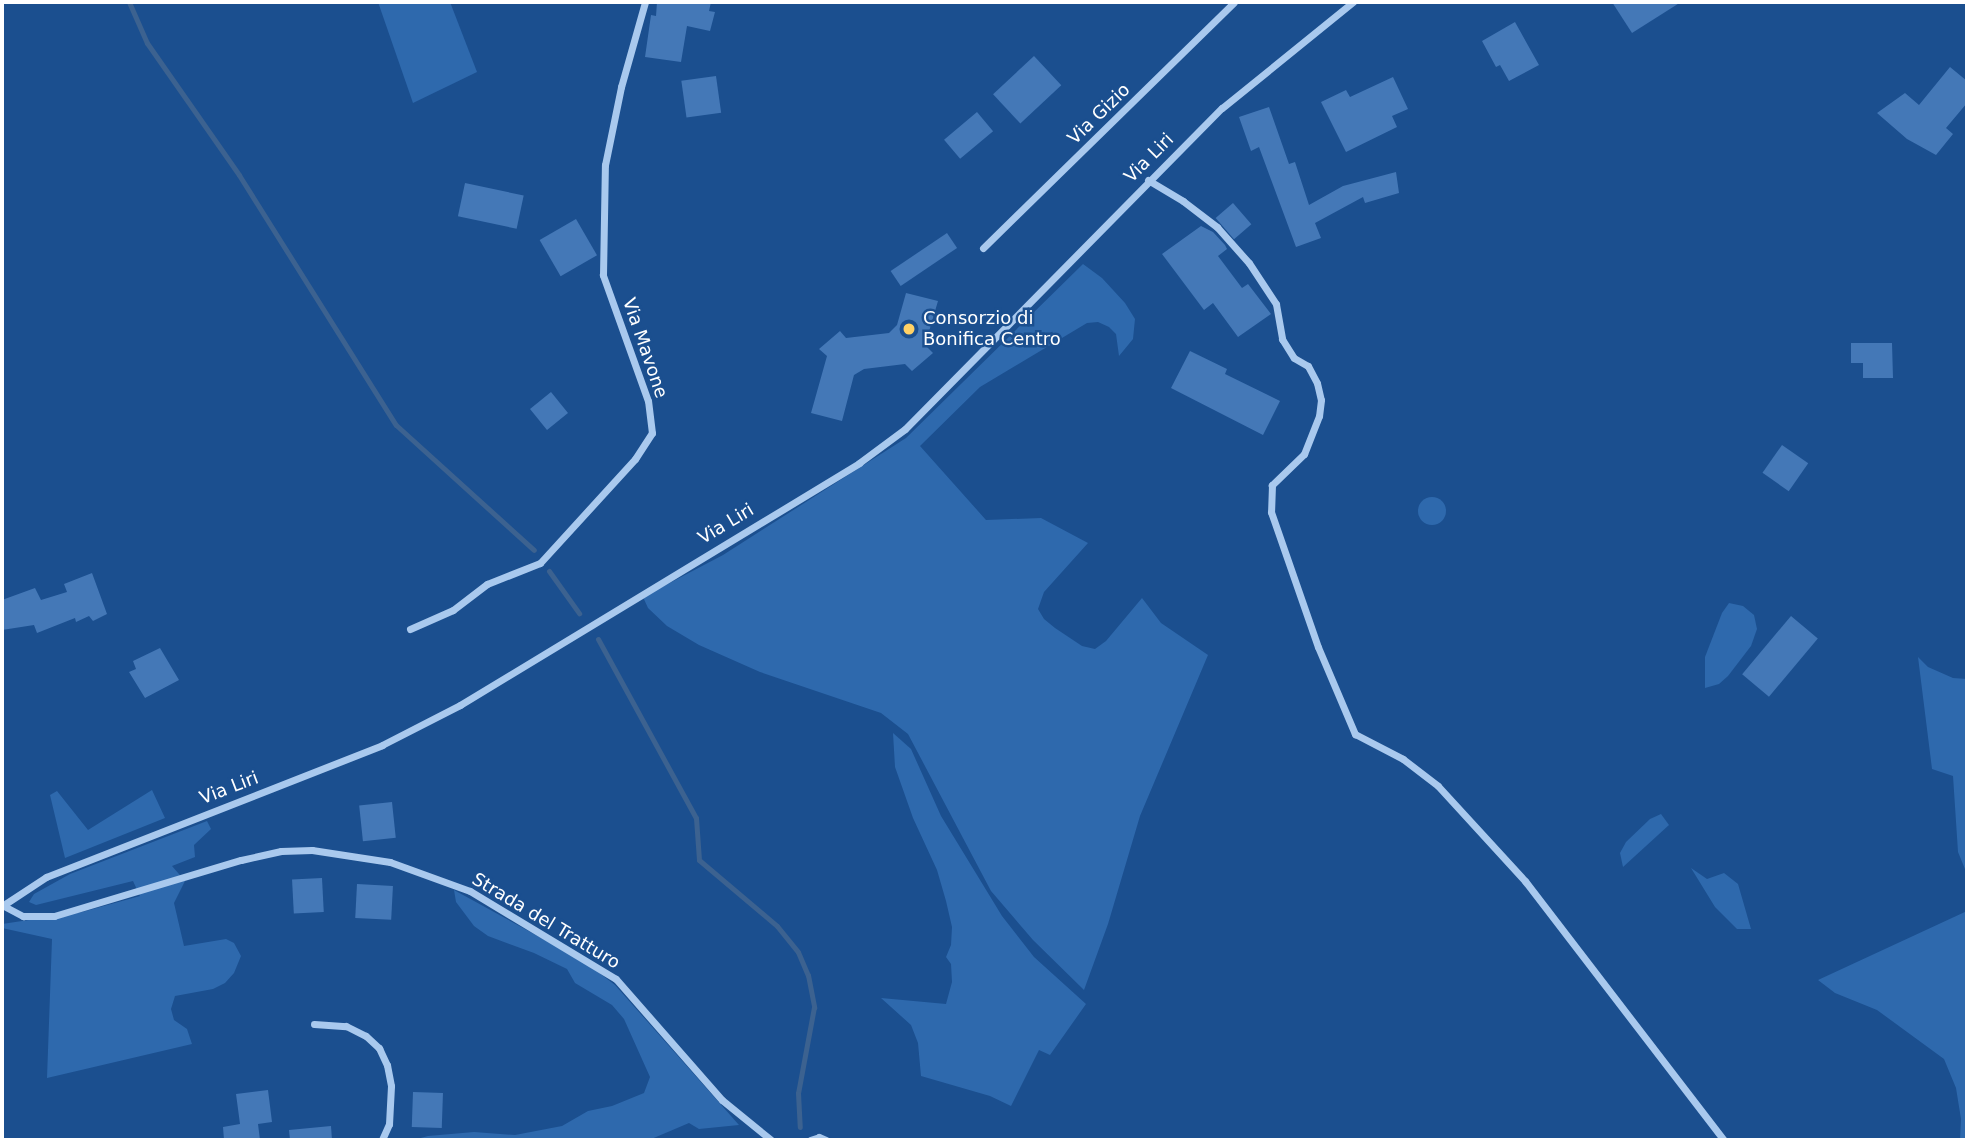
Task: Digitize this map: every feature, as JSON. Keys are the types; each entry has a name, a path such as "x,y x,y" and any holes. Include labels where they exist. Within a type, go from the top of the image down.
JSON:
{"street":[{"name":"Via Mavone","path":"410,629 453,610 487,584 540,563 635,459 652,433 648,401 603,275 606,165 621,87 645,2"},
{"name":"Via Gizio","path":"983,248 1234,2"},
{"path":"1335,2 1339,12"},
{"name":"Via Liri","path":"2,906 46,877 382,745 460,705 859,463 905,429 1222,108 1353,2"},
{"path":"1148,180 1183,201 1217,227 1250,263 1276,304 1282,339 1294,358 1308,366 1317,383 1321,400 1319,416 1304,454 1272,485 1271,512 1318,646 1355,734 1403,759 1438,786 1525,881 1724,1140"},
{"name":"Strada del Tratturo","path":"2,906 23,916 54,916 281,851 312,850 390,862 470,891 616,979 722,1100 771,1140"},
{"path":"314,1024 346,1026 366,1036 379,1048 387,1065 391,1086 389,1124 382,1140"},
{"path":"810,1140 819,1137 826,1140"}],"shaded area":[{"path":"378,2 450,2 477,72 413,103"},
{"path":"1083,264 1102,278 1125,303 1135,319 1133,339 1119,356 1116,334 1098,322 1087,323 980,387 920,446 986,520 1041,518 1088,543 1044,592 1038,609 1044,619 1055,628 1082,646 1095,649 1106,641 1142,598 1161,623 1208,655 1140,816 1108,924 1084,990 1033,940 991,891 908,734 881,713 760,672 699,645 667,626 648,608 643,597 723,555 906,438"},
{"path":"1432,497 1442,501 1446,511 1442,521 1432,525 1422,521 1418,511 1422,501"},
{"path":"1729,603 1743,606 1754,615 1757,629 1751,646 1728,676 1719,684 1705,688 1705,657 1722,613"},
{"path":"1918,657 1928,667 1953,678 1967,679 1967,874 1958,852 1953,776 1932,769"},
{"path":"893,733 911,749 941,816 1002,916 1034,957 1086,1004 1050,1055 1039,1050 1011,1106 990,1096 921,1076 918,1043 911,1025 881,998 946,1004 952,982 951,964 946,957 951,945 952,927 946,901 937,870 913,818 895,767"},
{"path":"152,790 165,818 65,858 50,795 57,791 88,830"},
{"path":"1661,814 1669,825 1623,867 1620,853 1626,842 1650,819"},
{"path":"207,821 211,829 194,845 195,857 172,866 185,881 174,903 184,946 226,939 234,943 241,956 234,973 225,983 213,989 175,996 171,1009 174,1020 187,1029 192,1044 47,1078 52,939 2,928 2,924 82,912 140,896 133,881 36,905 29,902 34,894 70,874"},
{"path":"1691,868 1707,879 1724,873 1738,884 1751,929 1737,929 1715,907"},
{"path":"454,890 585,962 615,985 739,1125 699,1129 689,1123 649,1140 417,1139 474,1132 515,1135 562,1126 588,1111 612,1106 644,1093 650,1077 624,1019 612,1005 575,983 567,969 488,936 474,926 456,902"},
{"path":"1967,911 1967,1140 1960,1140 1961,1119 1956,1088 1944,1059 1877,1010 1835,993 1818,980"}],"building":[{"path":"657,2 711,2 709,11 715,12 710,31 687,26 681,62 645,57 651,15 656,16"},
{"path":"1612,2 1681,2 1632,33"},
{"path":"1515,22 1539,65 1509,81 1500,65 1496,67 1482,41"},
{"path":"1034,56 1061,85 1020,123 993,94"},
{"path":"1950,67 1967,81 1967,103 1946,128 1953,134 1936,155 1907,139 1877,113 1905,93 1919,105"},
{"path":"716,76 721,113 686,118 681,81"},
{"path":"1393,77 1408,109 1392,116 1397,127 1346,152 1321,102 1346,90 1350,97"},
{"path":"1269,107 1289,164 1295,162 1309,205 1343,186 1396,172 1399,193 1365,203 1363,197 1315,223 1321,238 1296,247 1259,147 1251,151 1239,117"},
{"path":"977,112 993,131 960,159 944,140"},
{"path":"465,183 524,195 517,229 458,216"},
{"path":"1233,203 1251,224 1234,239 1216,218"},
{"path":"576,219 597,255 561,276 540,240"},
{"path":"1201,226 1213,232 1225,245 1227,249 1218,256 1242,288 1248,284 1271,314 1238,337 1213,303 1204,310 1162,254"},
{"path":"947,233 957,248 901,286 891,271"},
{"path":"906,293 938,301 925,345 933,353 912,371 905,364 864,369 854,375 842,421 811,413 827,356 819,349 840,331 846,338 889,333 897,325"},
{"path":"1851,343 1892,343 1893,378 1863,378 1863,363 1851,363"},
{"path":"1190,351 1227,369 1225,374 1280,401 1263,435 1171,388"},
{"path":"551,392 568,413 547,430 530,409"},
{"path":"1782,445 1808,463 1789,491 1762,473"},
{"path":"92,573 107,614 93,621 89,616 76,622 75,618 37,633 34,625 2,630 2,600 35,588 41,600 67,592 64,584"},
{"path":"1791,616 1818,638 1769,697 1742,674"},
{"path":"160,648 179,680 145,698 129,672 136,669 133,661"},
{"path":"392,802 396,838 363,841 359,805"},
{"path":"322,878 324,912 294,914 292,880"},
{"path":"357,884 393,886 391,920 355,918"},
{"path":"268,1090 272,1122 258,1124 260,1140 224,1140 223,1127 240,1124 236,1094"},
{"path":"413,1092 443,1093 442,1128 412,1127"},
{"path":"331,1126 332,1140 290,1140 289,1130"}],"waterway":[{"path":"129,2 147,43 239,175 396,425 534,550"},
{"path":"549,571 579,613"},
{"path":"598,639 696,818 699,860 777,926 798,952 808,975 814,1007 798,1093 800,1127"}],"place":[{"name":"Consorzio di Bonifica Centro","path":"909,329"}]}
